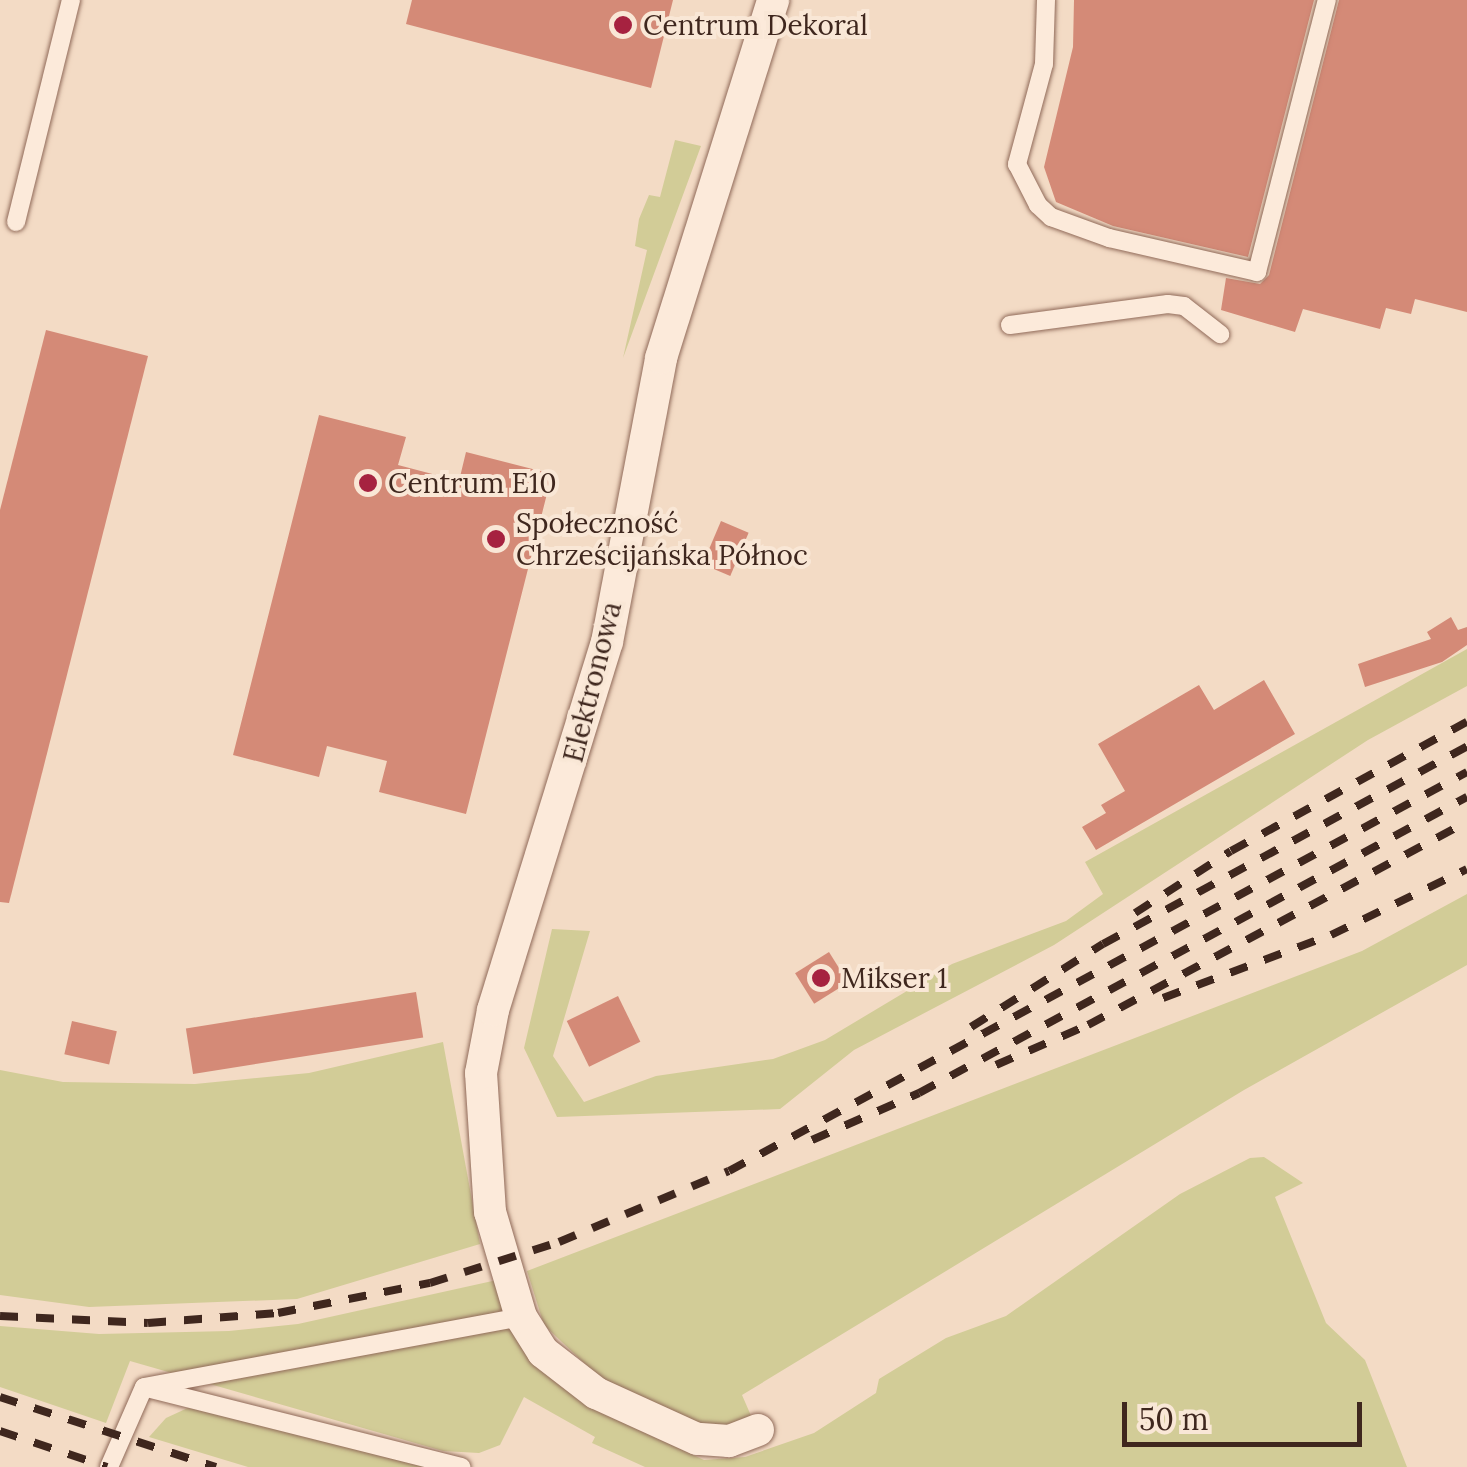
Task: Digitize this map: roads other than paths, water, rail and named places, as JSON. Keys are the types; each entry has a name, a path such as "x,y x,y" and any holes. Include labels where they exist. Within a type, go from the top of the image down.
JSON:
{"street":[{"name":"Elektronowa","path":"738,1446 697,1440 596,1393 543,1352 521,1317 490,1212 481,1074 493,1010 607,642 661,358 773,0"}],"lane":[{"path":"16,222 71,0"},
{"path":"1046,0 1044,64 1018,164 1038,205 1068,224 1257,272 1327,0"},
{"path":"1010,325 1168,304 1184,306 1220,334"},
{"path":"144,1387 521,1317"},
{"path":"109,1467 144,1387"},
{"path":"144,1387 461,1467"}],"railway":[{"path":"1135,913 1231,851 1467,722"},
{"path":"971,1027 1103,944 1467,746"},
{"path":"0,1316 148,1323 278,1313 430,1283 559,1242 729,1171 1467,772"},
{"path":"812,1140 919,1093 1467,797"},
{"path":"996,1065 1088,1025 1467,822"},
{"path":"1163,998 1331,935 1467,869"},
{"path":"0,1397 216,1467"},
{"path":"0,1431 107,1467"}],"place":[{"name":"Centrum Dekoral","path":"623,25"},
{"name":"Centrum E10","path":"368,483"},
{"name":"Społeczność Chrześcijańska Północ","path":"496,539"},
{"name":"Mikser 1","path":"821,978"}]}
